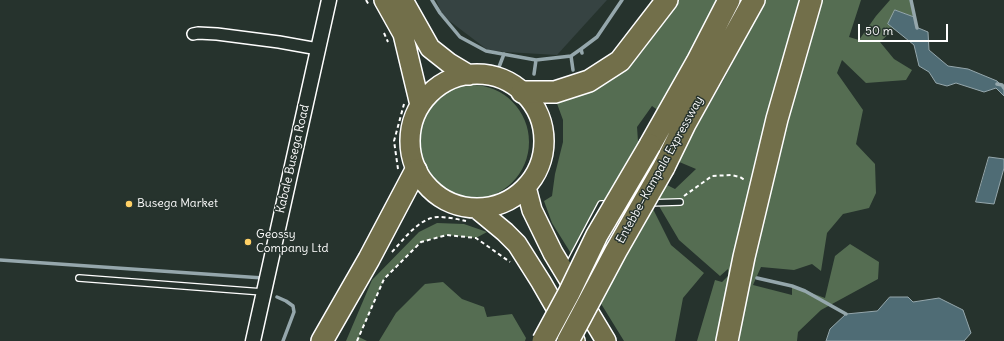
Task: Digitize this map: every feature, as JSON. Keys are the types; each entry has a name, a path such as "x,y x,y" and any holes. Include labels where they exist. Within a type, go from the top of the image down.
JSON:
{"highway":[{"path":"403,0 430,48 449,64 469,75"},
{"path":"522,92 555,92 589,81 620,60 667,0"},
{"name":"Entebbe–Kampala Expressway","path":"543,341 569,293 597,235 697,62 729,0"},
{"name":"Entebbe–Kampala Expressway","path":"568,341 754,0"},
{"path":"727,341 744,257 777,119 811,0"},
{"path":"377,3 403,34 412,102 410,148 416,170 428,187 444,200 460,206 505,232 517,244 575,341"},
{"path":"412,102 430,94 441,84 455,78 469,75 484,75 498,78 511,84 522,92 532,104 539,117 543,131 544,146 541,161 534,175 532,186 532,210 553,253 606,341"},
{"path":"322,341 369,260 416,170"},
{"path":"472,214 490,206 503,203 532,186"}],"street":[{"name":"Kabale Busega Road","path":"253,341 318,49 325,0"},
{"path":"193,34 217,34 318,49"}],"lane":[{"path":"637,204 680,202"},
{"path":"565,271 601,204 622,204"},
{"path":"79,278 264,292"}],"path":[{"path":"366,0 377,3"},
{"path":"380,28 391,48"},
{"path":"395,175 398,168 394,141 412,102"},
{"path":"532,186 546,162 550,142 547,119 541,108"},
{"path":"680,202 685,194 712,176 732,175 740,177 761,189"},
{"path":"388,256 411,232 430,219 472,214"},
{"path":"357,341 384,279 421,242 447,235 476,238 510,262"}],"shaded area":[{"path":"436,0 607,0 557,55 489,51 443,16"}],"green space":[{"path":"677,0 719,0 659,111 652,106 637,127 638,141 640,144 607,201 598,202 572,255 552,223 544,201 552,196 555,174 563,142 563,120 555,98 572,97 595,90 612,80 642,52"},
{"path":"766,0 803,0 718,341 697,341 715,280 722,282 728,276 728,269 720,276 679,240 656,201 665,184 675,189 696,169 677,161 724,79"},
{"path":"820,0 861,0 849,37 859,40 876,16 890,0 911,0 914,17 895,10 889,24 894,29 880,42 894,59 912,70 906,80 866,83 842,60 837,73 863,110 856,144 875,164 876,193 869,208 843,214 827,233 821,271 812,264 794,270 761,267 753,285 792,295 792,286 825,298 835,256 850,244 879,262 878,279 821,310 798,332 797,341 735,341 778,140"},
{"path":"472,85 483,86 494,90 504,95 512,102 519,110 524,120 528,131 528,153 524,164 519,174 512,182 504,189 494,194 483,198 472,199 461,198 450,194 440,189 432,182 425,174 420,164 416,153 415,142 416,131 420,120 425,110 432,102 440,95 450,90 461,86"},
{"path":"652,207 671,245 704,273 683,298 675,341 624,341 600,302"},
{"path":"437,223 464,224 487,232 476,238 447,235 421,242 384,279 359,337 367,341 346,341 372,280 419,232"},
{"path":"443,282 462,299 484,307 487,317 512,314 526,338 525,341 379,341 396,313 425,284"}],"water":[{"path":"895,10 914,17 916,27 928,32 929,50 948,66 968,69 997,81 1004,88 1004,96 996,88 984,92 956,83 947,86 936,83 929,72 919,66 914,45 888,24"},
{"path":"989,157 1004,159 1004,168 994,204 976,202"},
{"path":"890,297 908,297 913,302 939,298 963,310 971,333 964,341 826,341 830,329 846,314 877,311"}],"waterway":[{"path":"432,0 440,13 460,37 486,51 536,60 571,56 581,49"},
{"path":"582,53 581,49 597,37 622,0"},
{"path":"911,0 917,28"},
{"path":"499,67 504,54"},
{"path":"571,56 573,70"},
{"path":"534,74 536,60"},
{"path":"997,84 1002,85 1004,88"},
{"path":"0,260 263,278"},
{"path":"757,278 792,286 805,291 846,314"},
{"path":"277,297 293,306 294,312 283,341"}],"place":[{"name":"Busega Market","path":"129,204"},
{"name":"Geossy Company Ltd","path":"248,242"}]}
